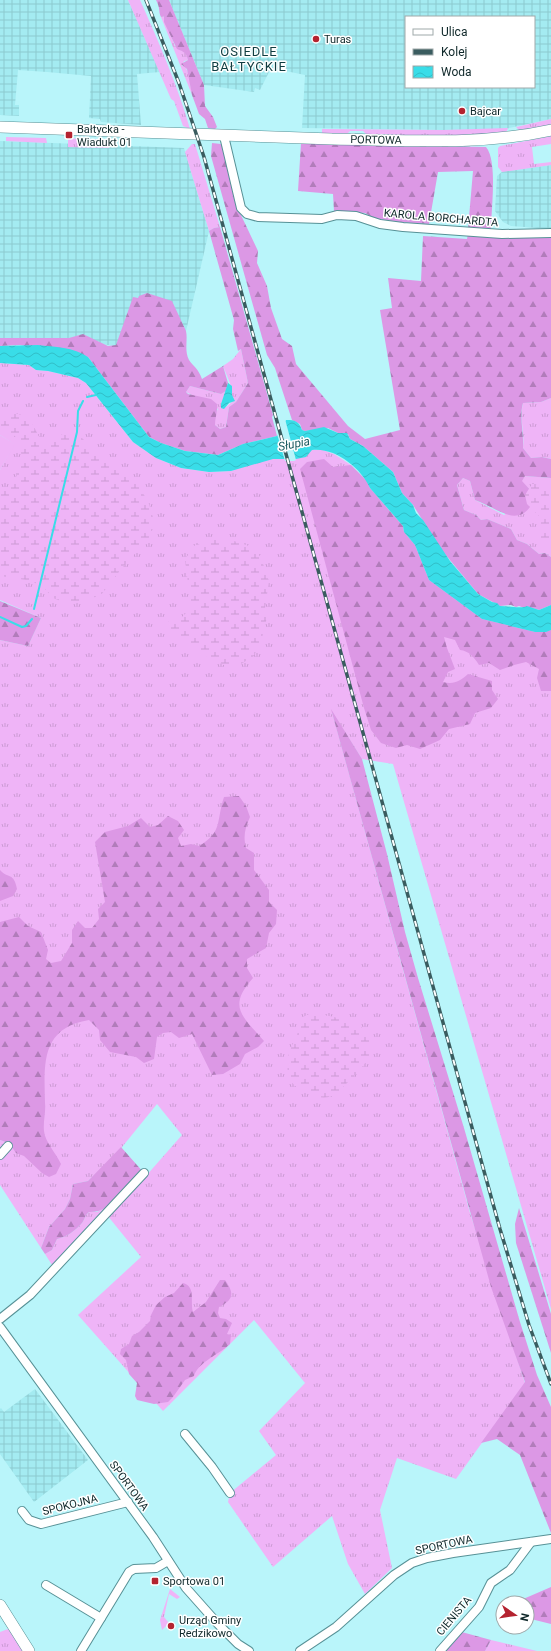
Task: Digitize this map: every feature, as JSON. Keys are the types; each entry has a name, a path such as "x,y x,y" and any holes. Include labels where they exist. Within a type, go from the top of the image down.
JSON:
{"main road":[{"name":"PORTOWA","path":"0,127 224,136 465,141 492,139 551,130"},
{"path":"0,1605 29,1651"}],"street":[{"name":"KAROLA BORCHARDTA","path":"224,136 241,208 243,211 253,216 322,219 337,214 356,216 374,222 403,227 502,234 551,233"},
{"path":"0,1155 8,1146"},
{"path":"0,1318 30,1295 144,1173"},
{"name":"SPORTOWA","path":"0,1327 3,1338 128,1502 186,1588 238,1644 249,1651"},
{"path":"185,1434 212,1467 230,1493"},
{"name":"SPOKOJNA","path":"22,1511 29,1520 40,1524 128,1502"},
{"name":"SPORTOWA","path":"300,1651 336,1627 394,1575 412,1563 427,1558 453,1553 551,1540"},
{"name":"CIENISTA","path":"440,1651 479,1607 491,1583 510,1570 531,1542"},
{"path":"81,1651 131,1570 156,1568 168,1561"},
{"path":"46,1585 101,1618"}],"shaded area":[{"path":"0,0 128,0 160,72 137,74 141,125 101,122 100,119 89,118 91,76 47,72 18,70 15,105 19,105 19,116 0,115"},
{"path":"169,0 551,0 551,119 505,129 443,130 302,128 305,75 271,68 260,90 255,88 254,92 204,85"},
{"path":"0,141 184,148 209,231 186,331 180,333 178,355 57,338 0,338"},
{"path":"551,165 551,229 511,226 503,222 495,211 497,176 503,171"},
{"path":"35,1389 88,1460 34,1502 0,1454 0,1409 1,1408 4,1412"}],"green space":[{"path":"128,0 140,0 168,64 190,129 183,126 174,101 171,99"},
{"path":"156,0 169,0 204,85 205,106 213,117 217,127 215,129 208,128 205,119 199,114 192,95 187,69 181,64 188,60 187,57 184,53 177,49 164,22 164,16 161,17"},
{"path":"163,15 175,46 187,54 188,60 184,61 182,66 185,66 189,75 192,95 161,17"},
{"path":"551,119 551,125 519,130 516,127"},
{"path":"508,128 506,133 453,136 366,134 363,131 350,131 347,134 322,133 322,129 443,130"},
{"path":"551,136 551,144 532,147 534,164 551,162 551,165 502,172 498,167 498,148 500,146"},
{"path":"6,137 46,138 47,143 6,141"},
{"path":"63,138 112,140 114,142 110,142 109,148 68,147 68,139"},
{"path":"212,143 221,144 223,147 240,213 258,251 257,263 267,286 271,308 282,339 292,346 296,364 348,426 365,439 400,430 380,310 392,308 388,278 421,281 423,236 467,239 468,233 551,235 551,398 541,402 523,403 521,414 523,448 531,458 542,457 551,459 551,478 525,476 522,481 533,493 535,498 523,514 515,516 500,512 475,500 470,481 463,478 457,485 464,510 476,515 481,520 487,519 511,529 517,540 527,544 539,554 545,553 551,557 551,605 539,610 511,605 500,606 478,594 440,548 413,505 402,493 393,472 363,446 350,439 348,434 338,433 328,428 305,431 302,430 300,424 292,420 275,368 267,355 211,156"},
{"path":"301,143 486,147 490,154 493,174 491,231 468,229 473,171 438,172 429,224 397,222 374,218 365,213 334,211 333,194 298,191"},
{"path":"192,144 195,144 220,227 209,231 185,152"},
{"path":"220,227 273,415 272,417 277,436 243,444 218,455 185,451 161,443 149,437 88,357 20,345 0,346 0,338 69,338 83,334 108,346 116,345 133,297 138,298 139,296 147,293 172,301 186,331 187,353 189,360 202,379 223,366 228,383 226,391 221,394 190,386 186,392 188,394 211,399 217,404 215,425 220,429 226,427 229,407 236,402 248,383 241,349 238,351 233,329 234,320 209,231"},
{"path":"241,349 248,383 236,402 229,407 226,427 220,429 215,425 214,416 218,409 186,392 190,386 221,394 226,391 221,404 226,407 233,401 230,383 223,366 233,359"},
{"path":"0,363 29,365 36,370 48,371 78,378 86,383 133,442 156,458 181,468 209,472 231,471 254,463 312,450 323,450 334,454 351,465 415,545 429,580 551,630 551,1309 393,764 362,759 332,712 470,1213 525,1383 456,1479 397,1458 380,1510 392,1568 365,1594 348,1564 332,1516 273,1567 228,1502 230,1493 276,1455 259,1431 305,1383 254,1320 163,1411 78,1315 141,1257 107,1215 138,1185 182,1135 157,1104 114,1157 88,1181 73,1184 70,1199 65,1209 49,1227 41,1248 0,1185 0,1140 9,1143 0,1128 0,640 28,646 41,618 0,600 0,470 14,444 0,435"},
{"path":"551,398 551,459 542,457 531,458 523,448 523,403 541,402"},
{"path":"15,413 26,417 34,426 41,440 49,443 64,433 72,433 82,438 105,461 133,478 148,501 155,524 146,544 129,559 101,595 71,605 53,598 45,589 32,581 0,576 0,495 13,482 17,475 20,469 21,455 20,446 16,437 0,426 0,414"},
{"path":"0,435 15,444 0,470"},
{"path":"324,459 333,467 351,465 367,481 370,488 403,526 404,532 415,545 429,580 482,619 535,632 551,630 551,691 541,691 537,678 539,669 526,662 500,670 489,663 479,665 471,655 460,650 455,640 444,637 455,669 448,672 443,682 457,682 468,674 492,681 492,690 498,699 491,708 475,713 470,724 449,729 440,740 420,749 407,745 396,748 381,743 371,730 364,708 300,469 307,462"},
{"path":"525,476 551,478 551,557 545,553 539,554 527,544 517,540 511,529 487,519 481,520 476,515 464,510 457,485 463,478 470,481 475,500 504,515 533,493 521,481"},
{"path":"532,484 536,484 551,490 551,544 540,538 541,518 527,504 525,495"},
{"path":"217,539 231,540 255,548 261,558 269,581 265,608 267,617 262,638 254,656 241,664 226,666 208,658 167,632 166,625 170,620 181,618 189,610 190,599 185,560 193,546"},
{"path":"0,601 41,618 28,646 0,640"},
{"path":"331,709 362,759 418,978 464,1128 520,1322 537,1375 551,1407 551,1533 520,1455 497,1439 481,1443 525,1382 491,1287"},
{"path":"239,796 246,806 250,817 245,832 246,848 254,853 254,870 269,890 269,902 277,910 276,924 269,933 266,948 247,959 247,968 253,978 245,988 239,1005 245,1018 264,1041 258,1047 245,1054 240,1064 223,1074 212,1075 192,1034 179,1038 171,1032 163,1033 157,1037 154,1059 144,1063 136,1057 110,1052 100,1040 99,1030 89,1020 73,1024 62,1031 54,1039 46,1061 44,1131 48,1143 61,1164 56,1174 49,1177 42,1173 24,1156 16,1153 9,1143 0,1140 0,922 19,917 28,926 41,932 48,950 46,959 51,963 61,961 72,943 72,930 78,921 85,928 92,928 99,919 98,909 105,902 95,842 105,832 128,826 141,818 150,827 158,825 168,816 178,821 184,830 178,838 181,846 191,844 199,846 207,841 215,831 218,825 224,797"},
{"path":"0,870 14,880 17,889 13,896 0,901"},
{"path":"314,1013 352,1022 365,1030 371,1043 369,1056 362,1067 338,1092 325,1098 312,1095 299,1089 293,1084 288,1073 287,1066 289,1053 298,1032 300,1021 307,1015"},
{"path":"121,1147 144,1173 113,1204 97,1211 89,1212 77,1228 68,1235 57,1239 52,1250 45,1254 41,1248 49,1227 65,1209 70,1199 73,1184 88,1181"},
{"path":"114,1203 52,1265 45,1254 52,1250 57,1239 74,1231 82,1223 89,1212 97,1212"},
{"path":"519,1208 551,1314 551,1353 516,1243 515,1224"},
{"path":"220,1280 225,1280 231,1293 230,1299 219,1307 218,1313 220,1318 226,1319 232,1323 227,1334 231,1335 230,1344 200,1366 194,1376 185,1380 168,1402 154,1404 137,1400 135,1396 137,1383 129,1374 126,1360 120,1354 121,1349 129,1344 132,1336 139,1332 150,1321 156,1305 165,1297 174,1293 183,1283 190,1287 193,1312 206,1302"},
{"path":"551,1587 551,1624 535,1620 535,1595 532,1595"},
{"path":"170,1589 180,1597 177,1599 169,1594 164,1617 169,1623 162,1630 160,1620"},
{"path":"8,1629 25,1651 0,1651 0,1632"},
{"path":"458,1631 491,1640 485,1651 446,1651"},
{"path":"491,1640 537,1651 485,1651"}],"water":[{"name":"Słupia","path":"38,345 70,349 88,357 149,437 161,443 185,451 218,455 243,444 277,436 286,420 296,422 300,425 302,430 305,431 324,427 338,433 347,433 350,439 363,446 393,472 402,493 413,505 416,513 423,520 450,561 478,594 500,606 527,606 539,610 551,605 551,630 546,632 535,632 482,619 429,580 415,545 404,532 403,526 370,488 354,466 338,455 321,450 312,450 306,457 296,459 273,459 231,471 209,472 181,468 156,458 133,442 86,383 78,378 48,371 36,370 29,365 0,363 0,346"},
{"path":"228,383 232,386 232,395 235,401 229,403 224,409 221,408 221,404"}],"pier":[{"path":"285,419 296,460 294,461 285,461 277,434"}],"waterway":[{"path":"87,397 96,395"},
{"path":"34,609 77,432 78,411 83,401"},
{"path":"0,617 22,627 26,626 32,619"}],"railway":[{"path":"146,0 179,83 204,157 500,1229 529,1325 551,1384"}],"place":[{"name":"Turas","path":"316,39"},
{"name":"Bajcar","path":"462,111"},
{"name":"Bałtycka - Wiadukt 01","path":"69,135"},
{"name":"Sportowa 01","path":"155,1581"},
{"name":"Urząd Gminy Redzikowo","path":"171,1626"}],"district":[{"name":"OSIEDLE BAŁTYCKIE","path":"249,58"}]}
